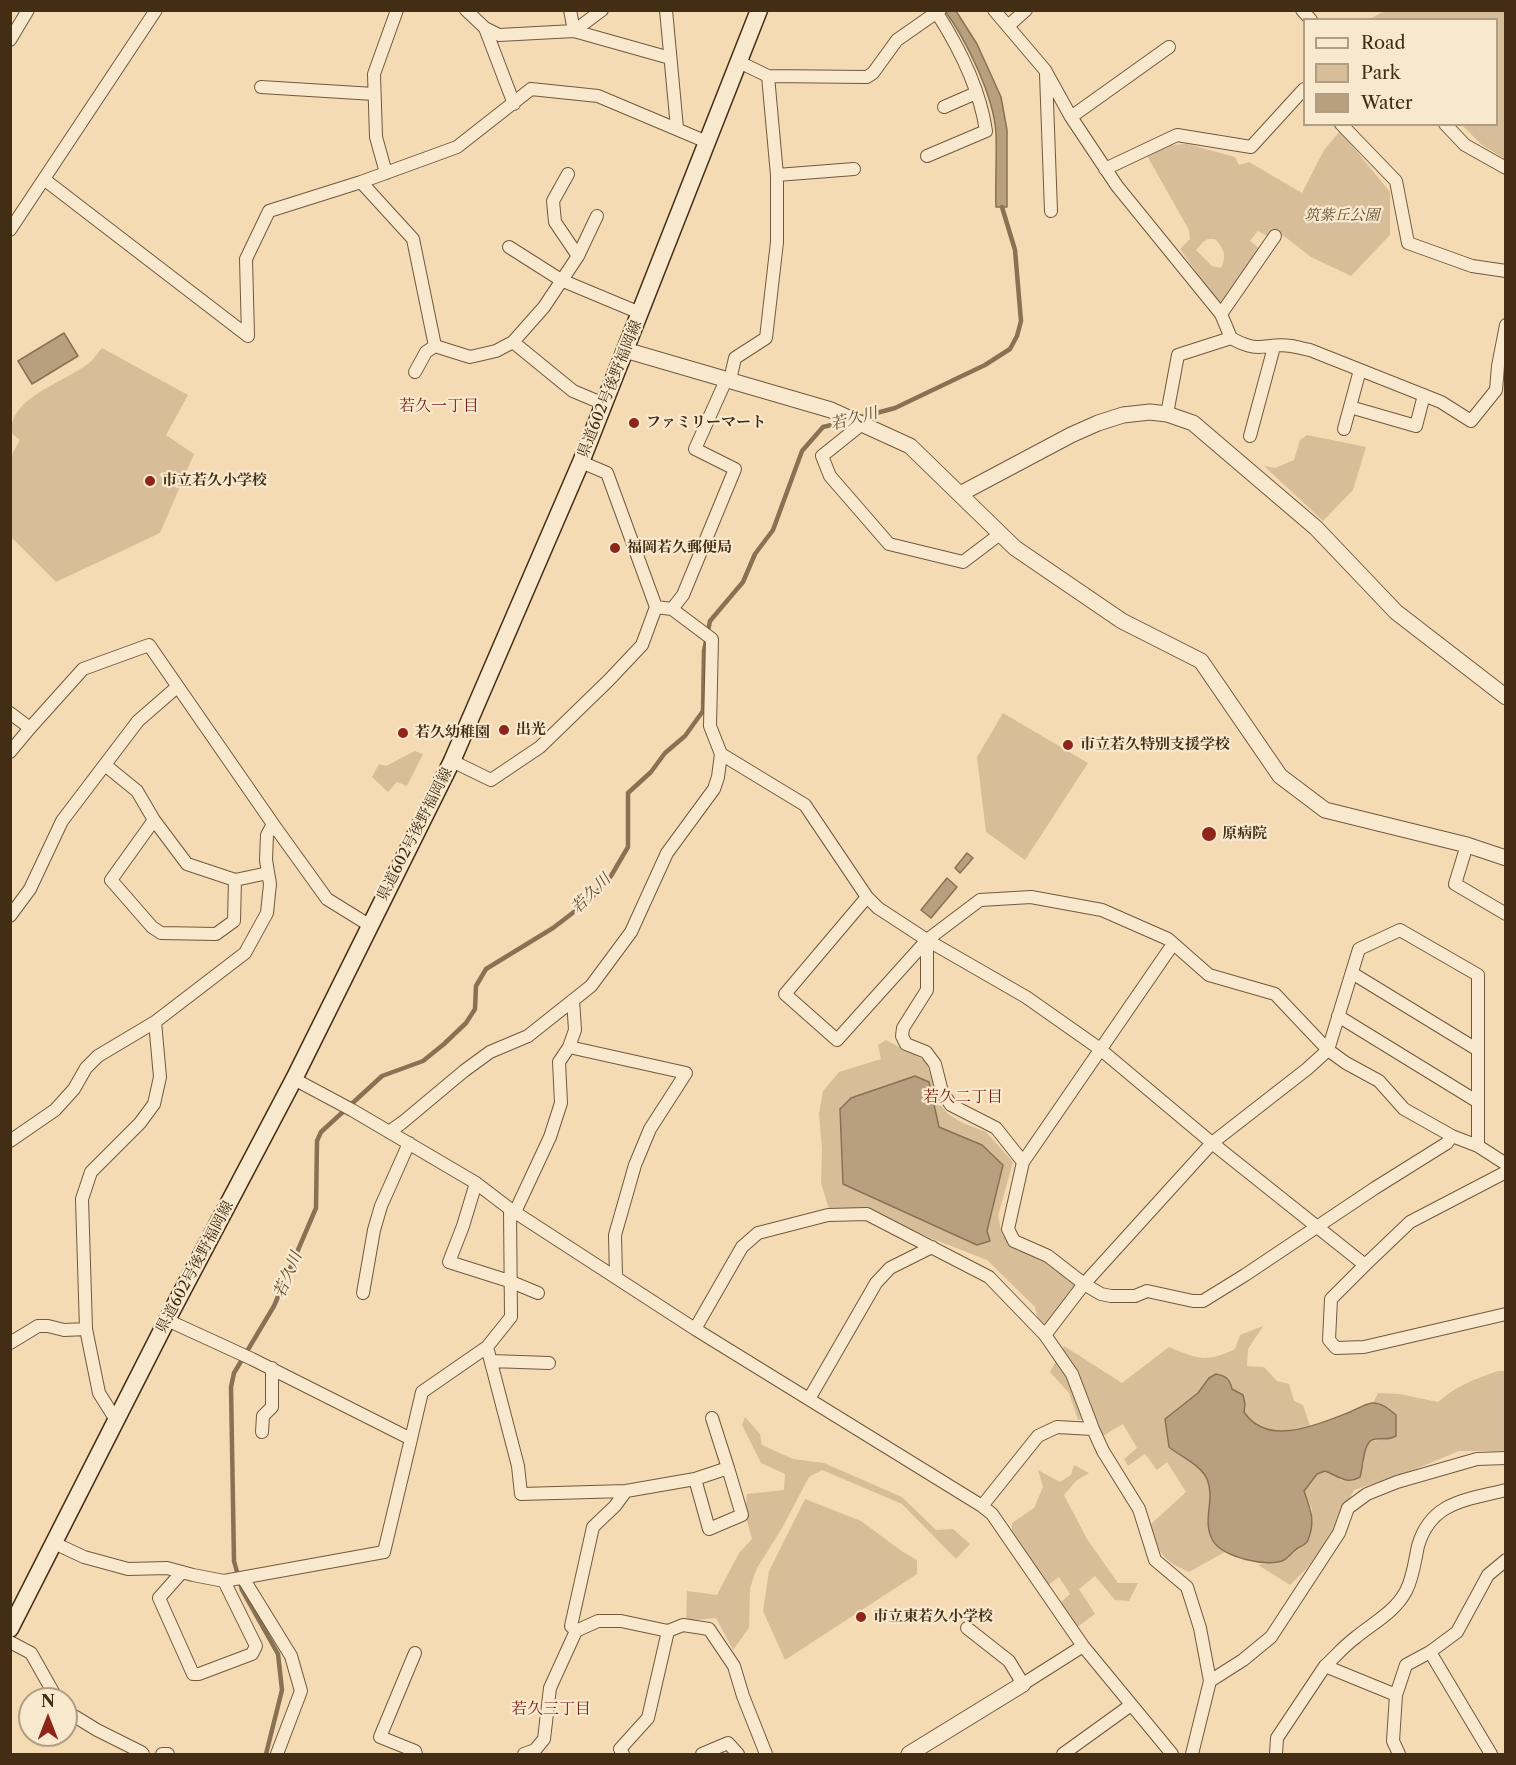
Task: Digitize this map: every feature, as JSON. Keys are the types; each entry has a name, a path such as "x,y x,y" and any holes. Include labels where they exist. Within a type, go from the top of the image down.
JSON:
{"main road":[{"name":"県道602号後野福岡線","path":"10,1629 167,1320 294,1079 452,761 582,462 759,10"}],"street":[{"path":"10,40 28,10"},
{"path":"10,230 156,10"},
{"path":"386,172 376,137 374,74 397,10"},
{"path":"466,10 485,28 499,35 574,31 670,58"},
{"path":"570,10 574,31"},
{"path":"574,31 602,10"},
{"path":"666,10 677,129"},
{"path":"994,10 1046,70 1071,117 1105,169 1221,314 1232,338 1245,345 1260,348 1290,345 1310,350 1441,402 1472,421 1501,390 1498,366 1506,325"},
{"path":"1008,26 1026,10"},
{"path":"739,62 768,76 867,77 873,73 897,40 938,12 961,52 984,114 987,131 927,156"},
{"path":"485,28 513,104"},
{"path":"1071,117 1169,47"},
{"path":"1046,70 1051,211"},
{"path":"672,609 683,595 735,469 695,449 728,380 735,358 766,338 777,242 777,175 768,76"},
{"path":"261,87 374,94"},
{"path":"45,180 248,336 246,259 269,211 361,182 457,147 531,89 597,96 707,142"},
{"path":"1105,169 1177,135 1251,147 1303,91"},
{"path":"944,107 976,93"},
{"path":"1343,126 1396,181 1407,243 1473,266 1506,271"},
{"path":"1447,126 1465,145 1506,168"},
{"path":"777,175 854,169"},
{"path":"568,174 553,201 555,222 578,256"},
{"path":"361,182 413,239 435,346"},
{"path":"435,346 470,357 496,351 513,342 544,307 578,256 597,216"},
{"path":"1221,314 1275,236"},
{"path":"509,247 561,280 640,313"},
{"path":"1167,414 1178,355 1232,338"},
{"path":"513,342 573,391 604,404"},
{"path":"415,372 426,352 435,346"},
{"path":"1250,436 1274,347"},
{"path":"625,350 831,410 910,446 1015,548 1122,621 1201,661 1280,776 1324,810 1467,845 1506,858"},
{"path":"1344,429 1360,370"},
{"path":"1350,407 1416,426 1424,395"},
{"path":"960,494 1098,423 1123,415 1150,412 1167,414 1193,423 1316,528 1396,612 1506,697"},
{"path":"862,424 822,456 830,476 889,544 963,562 1000,534"},
{"path":"452,761 491,780 540,747 642,645 656,607 607,473 582,462"},
{"path":"389,1132 481,1058 528,1036 591,986 631,932 667,853 714,789 721,754 710,726 712,639 672,609 656,607"},
{"path":"10,752 83,669 149,645 327,899 369,925"},
{"path":"10,916 30,889 62,822 138,721 177,687"},
{"path":"10,713 30,728"},
{"path":"721,754 805,805 867,897 878,908 927,940 1026,997 1100,1049 1212,1143 1365,1265"},
{"path":"105,765 137,791 154,820 187,864 235,880 268,873"},
{"path":"154,820 111,880 152,927 161,933 216,934 234,921 235,880"},
{"path":"10,1141 55,1110 74,1089 86,1068 98,1056 155,1022 245,953 267,913 270,884 266,860 267,835 273,824"},
{"path":"1467,845 1455,884 1506,914"},
{"path":"867,897 785,994 837,1040 927,940 980,900 1031,897 1102,910 1168,939 1209,975 1275,994 1328,1050 1379,1081 1404,1109 1452,1136 1479,1146 1506,1164"},
{"path":"1045,1335 1084,1284 1212,1143 1328,1050 1359,949 1400,930 1479,975 1479,1146"},
{"path":"927,940 927,990 903,1028 902,1036 906,1044 926,1052 935,1064 942,1092 951,1106 996,1128 1023,1162"},
{"path":"1173,944 1023,1162 1008,1229 1014,1241 1048,1256 1101,1294 1135,1296 1148,1291 1203,1301 1447,1143 1452,1136"},
{"path":"1352,973 1479,1050"},
{"path":"54,1544 84,1557 128,1569 167,1568 224,1581 384,1552 422,1392 487,1347 510,1317 512,1210 550,1137 561,1103 559,1062 569,1047 575,1030 573,1000"},
{"path":"1338,1016 1479,1102"},
{"path":"116,1420 99,1393 86,1329 82,1199 91,1172 140,1124 154,1104 160,1077 155,1022"},
{"path":"569,1047 686,1073 650,1129 635,1165 615,1234 616,1277"},
{"path":"294,1079 340,1103 476,1183 512,1210 695,1329 982,1506 992,1514 1083,1646 1172,1755"},
{"path":"363,1293 374,1230 381,1206 410,1143"},
{"path":"1506,1172 1410,1222 1331,1299 1329,1340 1336,1348 1364,1347 1506,1314"},
{"path":"476,1183 463,1226 448,1262 509,1281 538,1293"},
{"path":"695,1329 742,1247 758,1233 828,1215 867,1214 989,1277 1045,1335 1072,1374 1103,1451 1139,1509 1155,1560 1187,1587 1200,1628 1210,1681 1192,1755"},
{"path":"809,1399 876,1283 890,1268 932,1246"},
{"path":"167,1320 272,1368 411,1439"},
{"path":"10,1343 38,1326 64,1330 86,1329"},
{"path":"487,1347 518,1466 521,1494 626,1491 694,1479 728,1468"},
{"path":"491,1361 549,1363"},
{"path":"262,1432 264,1416 272,1407 272,1368"},
{"path":"694,1479 709,1529 742,1515 712,1418"},
{"path":"982,1506 1038,1436 1058,1427 1093,1429"},
{"path":"1210,1681 1243,1660 1271,1637 1339,1533 1348,1508 1367,1494 1398,1482 1478,1459 1506,1458"},
{"path":"1276,1755 1277,1738 1325,1666 1354,1638 1387,1615 1406,1591 1427,1524 1437,1513 1454,1503 1506,1490"},
{"path":"576,1631 571,1626 593,1527 615,1506 626,1491"},
{"path":"1399,1755 1394,1741 1396,1695 1406,1665 1430,1652 1457,1632 1488,1575 1506,1560"},
{"path":"182,1572 159,1598 193,1674 199,1674 252,1654 256,1646 224,1581"},
{"path":"243,1578 291,1656 301,1691 277,1755"},
{"path":"524,1755 535,1750 544,1739 550,1688 576,1631 597,1621 621,1621 669,1631 683,1625 709,1629 734,1666 766,1755"},
{"path":"967,1628 1009,1661 1023,1684"},
{"path":"623,1755 620,1749 648,1718 669,1631"},
{"path":"10,1642 31,1653 50,1687"},
{"path":"909,1755 1083,1646"},
{"path":"1430,1652 1491,1755"},
{"path":"415,1653 380,1737 415,1751 416,1755"},
{"path":"1325,1666 1396,1695"},
{"path":"1063,1755 1131,1705"},
{"path":"78,1718 143,1755"},
{"path":"702,1755 728,1743 738,1755"},
{"path":"162,1755 168,1755"}],"green space":[{"path":"1384,11 1505,11 1505,159 1482,145 1463,126 1498,126 1498,18 1372,18"},
{"name":"筑紫丘公園","path":"1340,131 1390,192 1390,235 1351,276 1311,257 1275,229 1267,236 1258,231 1250,241 1261,250 1226,302 1219,304 1180,249 1190,239 1189,230 1146,154 1170,145 1187,144 1235,157 1239,165 1249,162 1302,193 1324,150","holes":["1208,239 1215,239 1224,252 1221,268 1212,266 1196,250"]},
{"path":"102,348 188,395 166,435 194,454 160,533 56,582 11,537 11,456 20,440 11,433 13,420 19,409 29,400 79,370"},
{"path":"1307,435 1366,447 1353,490 1323,521 1264,466 1275,468 1294,460 1300,440"},
{"path":"1003,713 1088,763 1025,860 986,832 977,757"},
{"path":"415,751 423,754 407,786 397,782 388,792 372,777 379,764 386,766"},
{"path":"886,1040 926,1061 940,1104 948,1114 986,1132 1013,1162 998,1216 1002,1235 1023,1249 1046,1257 1076,1286 1047,1325 1038,1320 1035,1307 987,1260 928,1237 866,1208 829,1209 821,1183 822,1149 819,1114 823,1091 839,1072 881,1059 878,1045"},
{"path":"1263,1326 1248,1349 1247,1366 1264,1367 1277,1381 1289,1384 1294,1401 1303,1405 1310,1426 1225,1552 1189,1572 1173,1564 1162,1554 1155,1541 1151,1524 1186,1492 1167,1462 1157,1470 1145,1454 1128,1466 1124,1459 1137,1448 1123,1424 1101,1437 1095,1416 1078,1420 1069,1393 1050,1372 1064,1346 1122,1383 1169,1347 1195,1357 1209,1358 1235,1349 1240,1335"},
{"path":"1498,1371 1505,1371 1505,1451 1459,1451 1406,1473 1354,1490 1330,1539 1290,1585 1258,1565 1284,1560 1307,1543 1312,1509 1304,1491 1317,1474 1325,1471 1344,1481 1364,1464 1364,1452 1369,1442 1396,1436 1396,1415 1386,1407 1373,1403 1378,1393 1400,1394 1438,1402 1466,1384"},
{"path":"745,1417 760,1434 762,1445 793,1459 824,1463 902,1497 936,1530 953,1529 970,1544 956,1559 902,1504 822,1470 809,1477 781,1530 757,1568 750,1588 749,1628 733,1650 716,1618 686,1621 687,1591 717,1595 739,1553 752,1539 745,1514 747,1494 784,1490 785,1474 761,1463 742,1425"},
{"path":"1074,1465 1089,1473 1076,1481 1064,1495 1087,1539 1118,1583 1138,1583 1129,1601 1115,1600 1095,1576 1079,1589 1095,1614 1076,1628 1061,1602 1070,1594 1059,1577 1047,1586 1012,1533 1012,1523 1034,1508 1043,1487 1038,1470 1060,1482 1071,1475"},
{"path":"805,1499 861,1521 917,1560 917,1574 785,1660 763,1611 769,1571"}],"water":[{"path":"945,11 956,11 977,44 1001,97 1007,130 1007,207 996,207 996,133 985,86 962,37"},
{"path":"64,333 78,356 32,384 18,361"},
{"path":"967,853 973,858 960,873 955,868"},
{"path":"947,878 957,887 931,918 921,910"},
{"path":"915,1076 929,1082 939,1127 982,1145 1003,1165 987,1231 990,1241 977,1245 843,1184 840,1109 851,1098"},
{"path":"1216,1374 1227,1378 1232,1389 1243,1395 1244,1412 1254,1423 1266,1429 1280,1431 1309,1427 1372,1403 1382,1405 1396,1415 1396,1436 1369,1442 1360,1477 1347,1480 1325,1471 1317,1474 1304,1491 1312,1520 1308,1540 1284,1560 1267,1563 1246,1560 1218,1547 1213,1541 1208,1525 1210,1495 1207,1479 1195,1465 1169,1447 1165,1419 1198,1393 1209,1378"}],"waterway":[{"name":"若久川","path":"858,418 895,408 985,365 1010,349 1021,321 1015,250 1002,207"},
{"name":"若久川","path":"266,1754 282,1690 278,1654 242,1590 234,1561 231,1387 234,1373 274,1306 316,1208 317,1141 321,1132 382,1076 423,1061 466,1023 475,1009 476,986 486,969 553,928 583,905 611,876 628,847 628,793 651,772 665,753 685,736 703,711 704,651 710,621 743,582 755,554 773,530 802,451 823,427 844,422"}],"place":[{"name":"ファミリーマート","path":"634,423"},
{"name":"市立若久小学校","path":"150,481"},
{"name":"福岡若久郵便局","path":"615,548"},
{"name":"出光","path":"504,730"},
{"name":"若久幼稚園","path":"403,733"},
{"name":"市立若久特別支援学校","path":"1068,745"},
{"name":"原病院","path":"1209,834"},
{"name":"市立東若久小学校","path":"861,1617"}],"district":[{"name":"若久一丁目","path":"439,406"},
{"name":"若久二丁目","path":"963,1097"},
{"name":"若久三丁目","path":"551,1709"}]}
